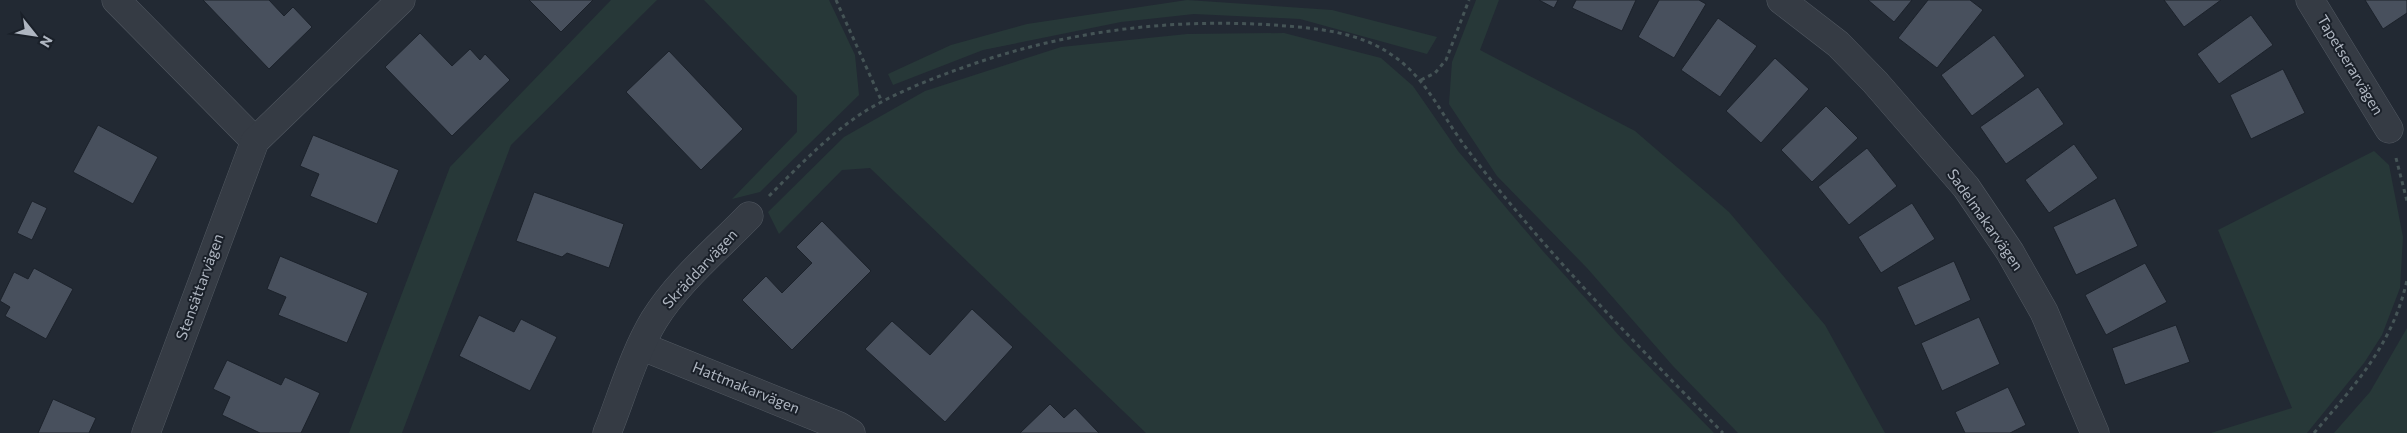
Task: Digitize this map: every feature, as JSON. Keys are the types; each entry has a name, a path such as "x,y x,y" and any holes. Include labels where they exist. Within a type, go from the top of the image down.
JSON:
{"street":[{"path":"116,0 255,141"},
{"name":"Stensättarvägen","path":"146,433 255,141 401,0"},
{"name":"Sadelmakarvägen","path":"1781,0 1838,44 1875,82 1966,187 2010,252 2044,312 2095,433"},
{"name":"Tapetserarvägen","path":"2310,0 2389,129"},
{"name":"Skräddarvägen","path":"608,433 641,346 654,320 678,288 749,216"},
{"name":"Hattmakarvägen","path":"641,346 839,426 851,433"}],"path":[{"path":"836,0 882,102"},
{"path":"1421,80 1435,73 1446,60 1469,0"},
{"path":"749,216 814,151 839,130 882,102 931,79 1028,46 1090,33 1197,22 1296,26 1351,36 1391,54 1421,80 1488,176 1543,241 1723,433"},
{"path":"2389,129 2407,201"},
{"path":"2314,433 2378,354 2399,310 2407,280"}],"shaded area":[{"path":"611,0 657,0 511,145 402,433 349,433 450,167"},
{"path":"704,0 829,0 855,55 859,95 760,192 732,199 797,132 797,96"},
{"path":"1187,0 1332,10 1437,37 1427,54 1300,19 1194,14 1121,22 983,50 893,85 888,74 951,45 1027,24"},
{"path":"1476,0 1499,0 1480,50 1635,131 1729,212 1825,325 1885,433 1738,433 1673,366 1587,268 1497,176 1449,104 1452,62"},
{"path":"1284,33 1381,58 1413,86 1458,151 1542,250 1623,340 1714,433 1146,433 870,168 842,170 779,234 768,212 844,137 925,91 1061,47 1187,34"},
{"path":"2374,151 2389,165 2403,237 2400,288 2382,335 2364,363 2307,433 2211,433 2292,408 2218,230"},
{"path":"2407,328 2407,433 2334,433 2370,392"}],"building":[{"path":"203,0 269,0 284,16 293,7 312,27 269,69"},
{"path":"529,0 593,0 561,32"},
{"path":"1539,0 1558,0 1554,8"},
{"path":"1576,0 1636,0 1622,31 1572,8"},
{"path":"1659,0 1699,0 1706,4 1674,58 1638,37"},
{"path":"1868,0 1912,0 1894,22"},
{"path":"1928,0 1970,0 1983,10 1937,68 1898,38"},
{"path":"2164,0 2221,0 2184,27"},
{"path":"2365,0 2407,0 2407,13 2383,29"},
{"path":"2251,15 2273,45 2219,84 2197,54"},
{"path":"1718,18 1757,46 1720,97 1681,70"},
{"path":"420,33 452,66 470,49 480,60 485,54 510,80 452,136 385,67"},
{"path":"1994,35 2025,76 1972,116 1941,75"},
{"path":"669,51 743,129 701,170 626,92"},
{"path":"1775,58 1809,89 1761,143 1726,111"},
{"path":"2283,69 2305,113 2251,139 2230,95"},
{"path":"2038,87 2064,124 2006,164 1980,127"},
{"path":"1826,106 1858,138 1812,182 1781,150"},
{"path":"98,125 158,157 133,204 73,172"},
{"path":"313,135 399,170 377,224 310,196 319,174 300,166"},
{"path":"2074,144 2098,178 2049,213 2025,180"},
{"path":"1867,148 1897,186 1849,225 1818,187"},
{"path":"534,192 624,224 609,268 567,253 562,257 516,241"},
{"path":"2115,198 2138,246 2076,275 2053,227"},
{"path":"32,201 47,208 32,240 17,233"},
{"path":"1912,203 1935,239 1881,273 1858,237"},
{"path":"822,221 871,271 792,350 742,300 766,276 782,293 812,263 796,247"},
{"path":"280,256 368,293 347,343 278,315 286,297 267,289"},
{"path":"1954,261 1971,300 1915,326 1897,287"},
{"path":"2145,263 2167,302 2106,335 2085,295"},
{"path":"34,268 73,289 46,339 5,316 10,307 0,301 14,272 28,279"},
{"path":"972,309 1013,347 945,422 865,349 892,321 930,355"},
{"path":"479,315 514,332 521,319 557,337 530,391 459,356"},
{"path":"1979,317 2000,364 1942,391 1921,343"},
{"path":"2176,325 2190,362 2125,385 2112,348"},
{"path":"227,360 281,385 285,377 320,393 301,433 260,433 222,415 230,397 213,389"},
{"path":"2008,387 2026,425 2010,433 1965,433 1955,412"},
{"path":"53,399 96,418 89,433 38,433"},
{"path":"1050,404 1064,418 1075,408 1099,433 1020,433"}]}
